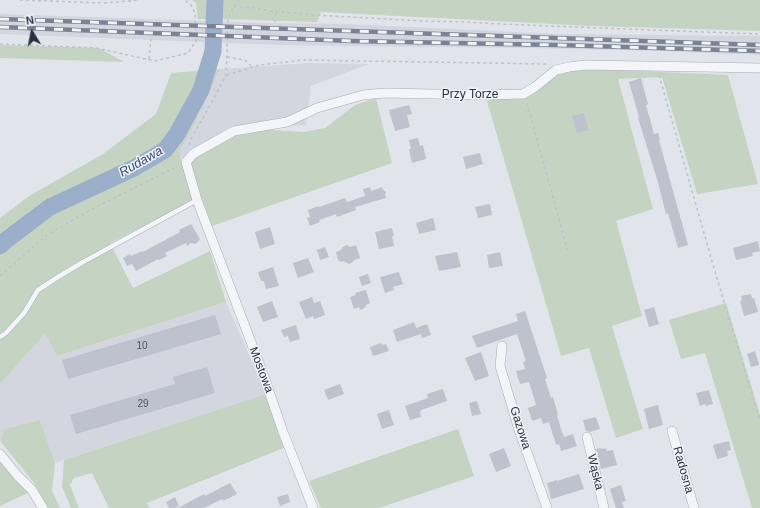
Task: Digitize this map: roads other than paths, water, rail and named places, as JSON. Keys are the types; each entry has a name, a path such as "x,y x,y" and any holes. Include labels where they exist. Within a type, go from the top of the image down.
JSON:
{"street":[{"name":"Przy Torze","path":"186,162 193,154 234,131 287,122 317,108 363,95 385,93 480,95 523,94 535,87 556,70 585,65 760,68"},
{"name":"Mostowa","path":"186,162 196,200 209,231 312,508"},
{"name":"Gazowa","path":"502,346 500,366 519,430 547,508"},
{"name":"Radosna","path":"672,431 694,508"},
{"name":"Wąska","path":"587,437 604,508"},
{"path":"0,454 17,475 32,490 43,508"}],"lane":[{"path":"0,338 24,313 38,290 83,262 196,200"}],"water":[{"path":"210,0 221,0 219,19 205,19 209,10"}],"waterway":[{"name":"Rudawa","path":"0,246 50,207 134,168 165,150 177,134 201,90 213,51 215,0"}],"railway":[{"path":"0,19 760,45"},
{"path":"0,27 352,41 760,51"}]}
